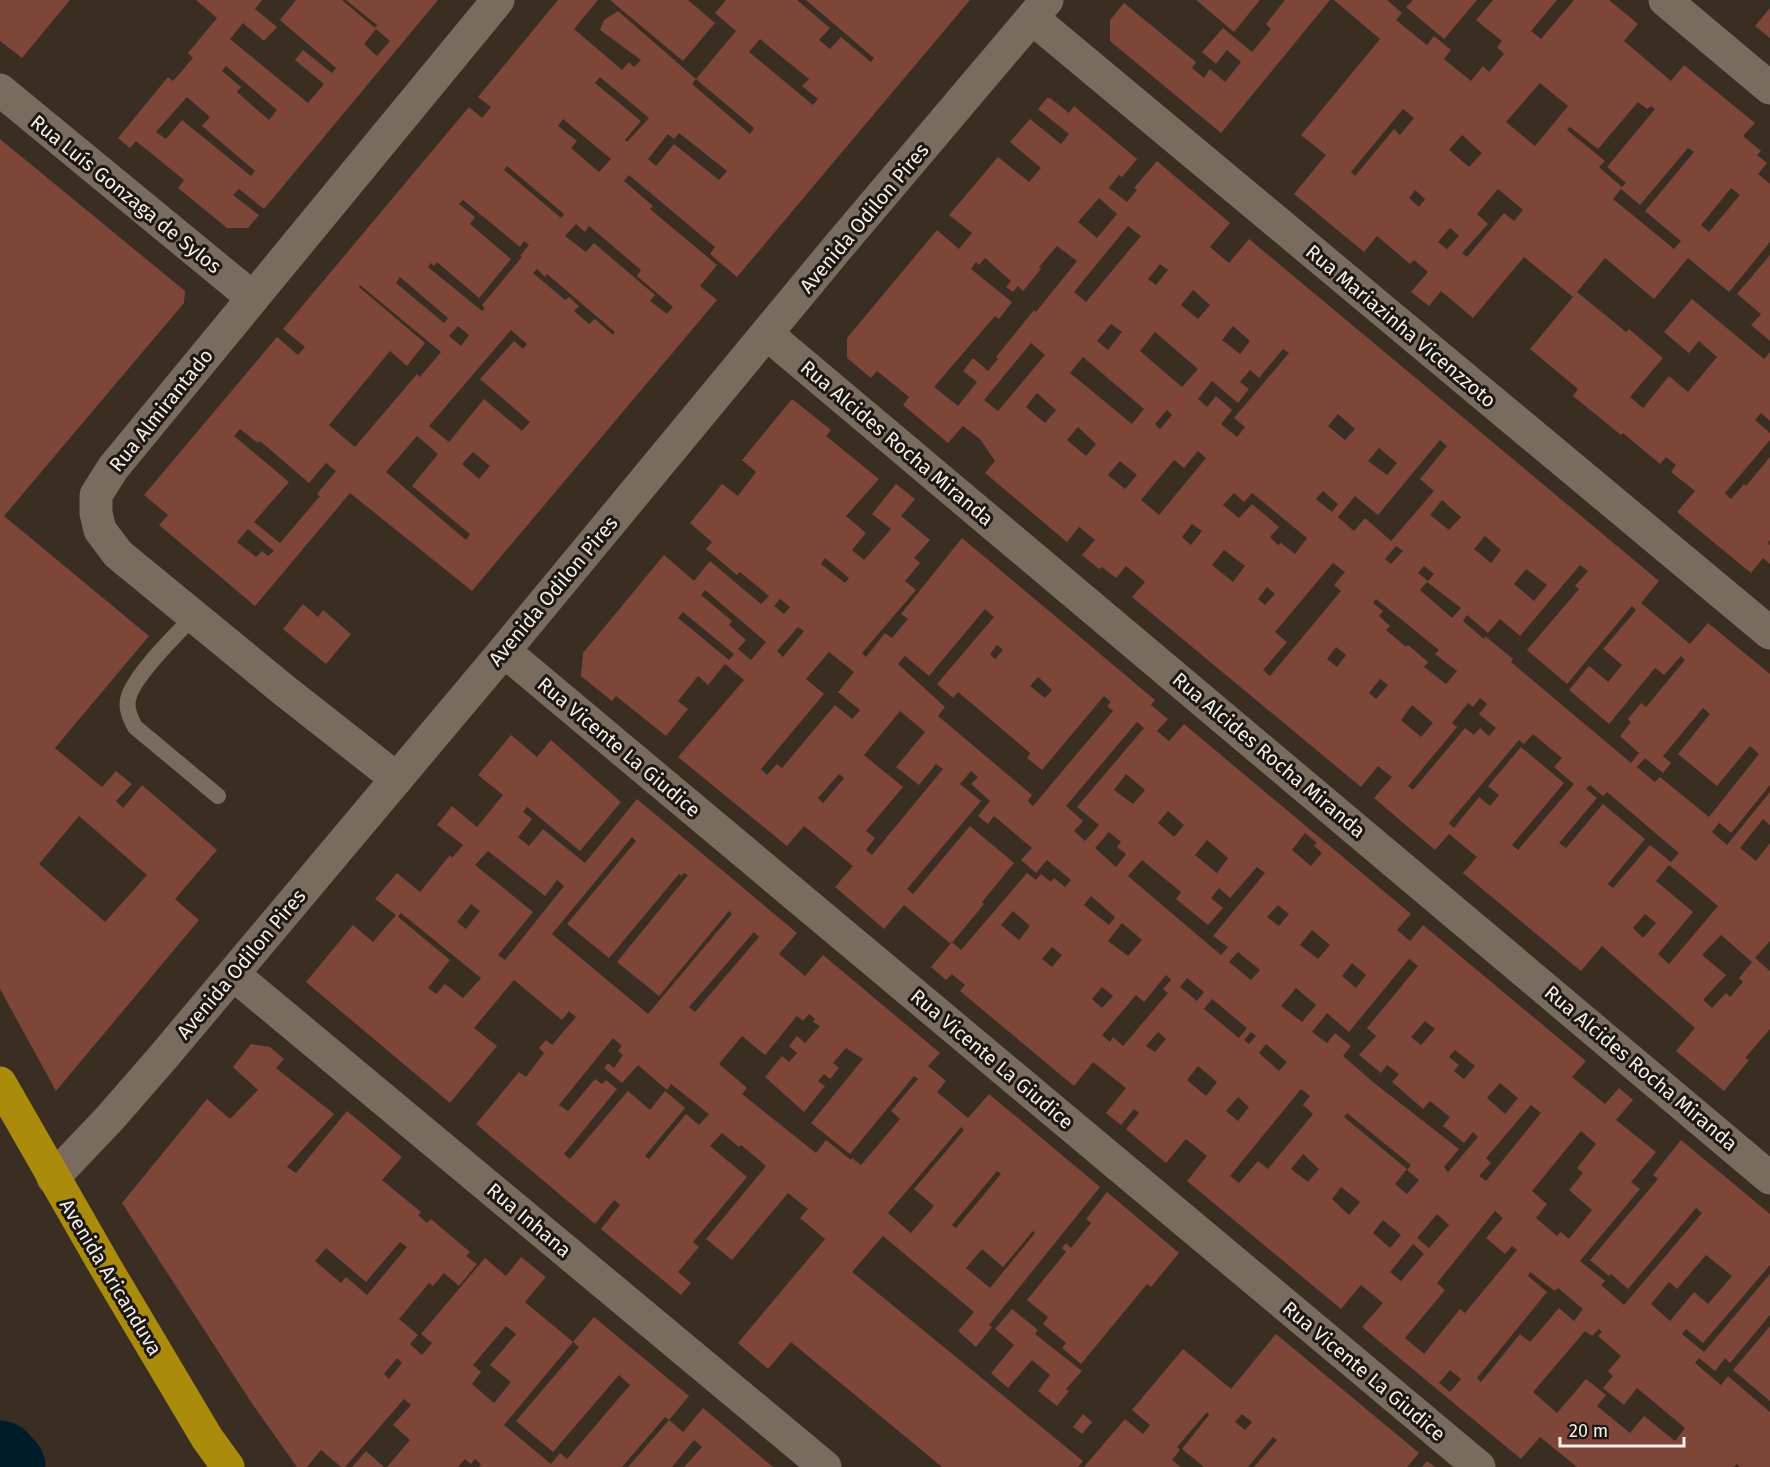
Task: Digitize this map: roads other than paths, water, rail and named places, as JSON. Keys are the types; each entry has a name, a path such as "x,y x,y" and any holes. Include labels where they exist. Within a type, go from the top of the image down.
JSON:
{"highway":[{"name":"Avenida Aricanduva","path":"0,1083 53,1178 207,1438 228,1467"}],"street":[{"path":"1665,0 1770,88"},
{"name":"Rua Almirantado","path":"397,779 285,691 118,554 100,530 96,513 96,495 113,468 491,3"},
{"name":"Avenida Odilon Pires","path":"53,1178 110,1118 397,779 1040,9"},
{"name":"Rua Mariazinha Vicenzzoto","path":"1040,9 1770,633"},
{"name":"Rua Luís Gonzaga de Sylos","path":"0,90 253,298"},
{"name":"Rua Alcides Rocha Miranda","path":"767,334 1770,1178"},
{"name":"Rua Vicente La Giudice","path":"504,651 1479,1467"},
{"name":"Rua Inhana","path":"232,974 825,1467"}],"lane":[{"path":"194,616 158,654 132,688 128,700 128,712 135,727 218,796"}],"waterway":[{"path":"0,1458 8,1467"}]}
